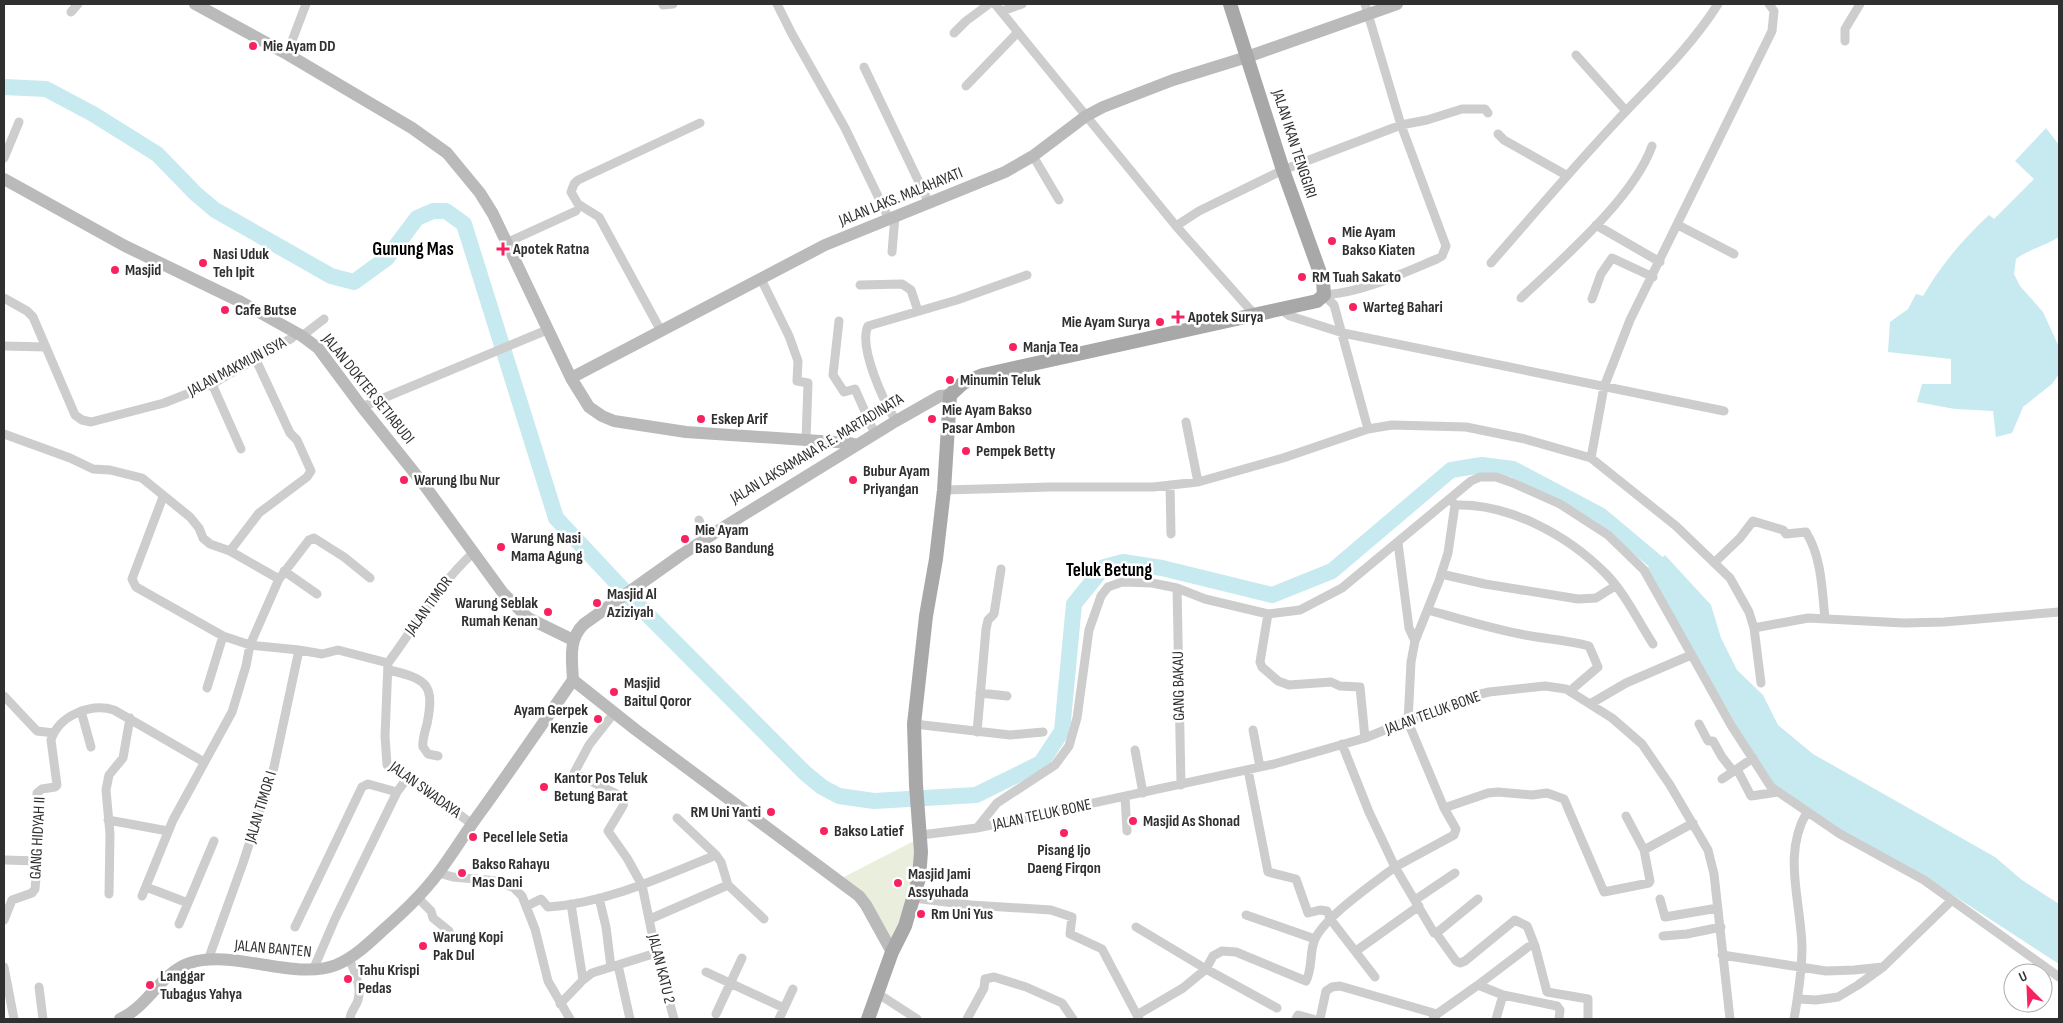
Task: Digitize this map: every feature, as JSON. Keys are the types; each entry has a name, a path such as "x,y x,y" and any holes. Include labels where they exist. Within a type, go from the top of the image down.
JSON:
{"main road":[{"name":"JALAN IKAN TENGGIRI","path":"1230,4 1283,170 1323,281 1324,295"},
{"name":"JALAN LAKSAMANA R.E. MARTADINATA","path":"950,395 964,383 983,375 1280,309 1317,300 1324,295"},
{"path":"868,1019 892,952 905,926 919,878 920,832 914,724 926,616 936,559 944,490 950,395"}],"street":[{"path":"71,12 78,4"},
{"path":"195,4 287,54 412,128 447,154 480,193 571,378 589,407 602,416 614,421 686,432 857,445"},
{"path":"287,54 306,4"},
{"path":"663,5 673,4"},
{"path":"777,4 892,217 892,252"},
{"path":"954,33 966,21 989,4"},
{"path":"994,4 1002,11 1176,226 1254,314"},
{"path":"1002,11 1022,4"},
{"name":"JALAN LAKS. MALAHAYATI","path":"571,378 825,245 1005,172 1033,156 1086,116 1131,95 1247,57 1366,9 1397,4"},
{"path":"1492,263 1566,175 1685,51 1718,4"},
{"path":"1591,458 1604,387 1630,320 1772,32 1774,11 1769,4"},
{"path":"1845,41 1844,29 1860,4"},
{"path":"1324,295 1340,294 1386,280 1437,259 1445,251 1444,240 1402,125 1366,9"},
{"path":"966,86 1018,32"},
{"path":"1576,56 1626,111"},
{"path":"864,67 929,203"},
{"path":"1176,226 1199,212 1283,170 1402,125 1427,120 1462,109 1485,109 1488,113"},
{"path":"4,158 19,122"},
{"path":"661,331 599,217 578,204 571,192 578,180 700,122"},
{"path":"1498,134 1504,140 1566,175"},
{"path":"1521,298 1596,225 1631,182 1647,158 1652,146"},
{"path":"1033,156 1059,200"},
{"name":"JALAN DOKTER SETIABUDI","path":"4,179 125,246 241,302 299,334 318,348 362,408 425,486 503,593 528,618 573,640"},
{"path":"506,243 576,211"},
{"path":"1596,225 1660,262"},
{"path":"1678,225 1734,254"},
{"path":"1592,299 1601,274 1612,258 1652,277"},
{"path":"896,421 875,379 865,334 868,326 957,300 1027,275"},
{"path":"761,279 789,336 798,361 797,381 808,383 806,440"},
{"path":"860,286 902,284 911,290 918,311"},
{"path":"1324,295 1334,305 1368,429"},
{"name":"JALAN MAKMUN ISYA","path":"4,298 27,311 33,317 75,415 82,420 91,422 164,403 212,384 324,319"},
{"path":"1280,309 1290,316 1343,333 1724,411"},
{"path":"839,321 834,375 844,392 855,389 875,434"},
{"path":"362,408 547,330"},
{"path":"4,346 46,347"},
{"path":"230,551 259,512 307,477 311,471 297,440 290,433 256,360"},
{"path":"212,384 241,449"},
{"name":"JALAN LAKSAMANA R.E. MARTADINATA","path":"573,640 582,626 706,539 896,421 940,396 950,395"},
{"path":"1186,422 1198,482"},
{"path":"944,490 1153,487 1198,482 1283,458 1368,429 1392,425 1466,426 1526,439 1591,458 1676,526 1730,578 1742,596 1754,628 1761,683"},
{"path":"4,434 70,458 93,469 110,470 142,478 163,497 190,516 199,528 203,538 210,544 282,575 317,594"},
{"path":"977,828 997,803 1055,765 1069,746 1077,718 1089,630 1101,596 1108,587 1122,582 1152,583 1177,588 1205,599 1268,614 1300,610 1334,593 1453,502 1471,481 1480,477 1496,477 1560,504 1592,524 1608,535 1644,570 1731,725 1766,780 1778,792 1840,834 1924,880 2059,976"},
{"path":"1170,485 1171,534"},
{"path":"163,497 132,579 133,584 145,593 223,636 250,645 322,654 338,650 416,678 427,686 430,697 423,748 428,754 438,756"},
{"path":"913,898 971,905 1051,910 1072,917 1070,934 1102,949 1138,1017 1183,988 1206,969 1213,956 1222,951 1236,952 1304,981 1308,976 1315,939 1331,920 1396,867 1454,835 1456,829 1444,808 1408,722 1411,662 1415,641 1442,574 1448,553 1453,502"},
{"path":"1453,502 1520,516 1542,526 1566,541 1606,574 1653,644"},
{"path":"699,520 706,539"},
{"path":"1714,563 1740,538 1753,521 1783,530 1786,534 1806,532 1815,550 1820,571 1826,619"},
{"path":"142,896 168,831 232,712 246,666 250,645 282,575 308,540 314,538 344,557 370,578"},
{"path":"1398,543 1409,628 1415,641"},
{"name":"JALAN TIMOR","path":"389,667 448,578 474,552"},
{"path":"977,732 986,624 994,614 1001,569"},
{"path":"1442,574 1484,584 1578,599 1596,598 1615,586"},
{"name":"GANG BAKAU","path":"1177,588 1181,785"},
{"path":"1428,610 1526,635 1573,641 1589,646 1598,666 1570,691"},
{"path":"1754,628 1808,618 1881,623 1944,622 2059,612"},
{"path":"1268,614 1260,662 1262,667 1278,681 1286,685 1331,682 1340,686 1360,686 1365,738"},
{"path":"207,688 223,636"},
{"path":"573,640 574,680 614,713 859,896 892,952"},
{"name":"JALAN TIMOR I","path":"208,960 243,863 274,766 299,650"},
{"path":"1590,704 1626,683 1691,655"},
{"name":"JALAN SWADAYA","path":"389,667 385,761 391,768 408,777 472,824"},
{"name":"JALAN BANTEN","path":"120,1019 147,999 159,983 189,963 208,960 313,970 333,966 349,959 418,897 439,873 574,680"},
{"name":"JALAN TELUK BONE","path":"920,832 977,828 1248,770 1365,738 1464,698 1489,692 1546,686 1570,691 1612,718 1642,744 1670,785 1708,850 1714,869 1730,1019"},
{"path":"980,693 1006,696"},
{"path":"4,696 37,731 54,733 61,723 81,711 100,706 130,718 204,762"},
{"path":"81,711 91,747"},
{"name":"JALAN KATU 2","path":"614,713 589,745 574,773 625,798 623,806 608,831 627,858 642,885 656,953 674,1019"},
{"path":"109,894 106,790 109,775 123,758 130,718"},
{"path":"914,724 1020,735 1022,733 1043,732"},
{"path":"1700,724 1708,741 1713,741 1722,757 1735,770 1750,795 1778,792"},
{"path":"1253,730 1260,767"},
{"name":"GANG HIDYAH II","path":"4,920 12,900 32,892 35,888 38,861 37,793 42,789 55,787 52,740 54,733"},
{"path":"1342,744 1369,812 1396,867 1436,933 1456,961 1460,963 1465,961 1515,920 1527,926 1535,946 1547,992 1588,999 1588,1019"},
{"path":"1135,750 1143,793"},
{"path":"1722,779 1752,758"},
{"path":"1248,770 1268,872 1296,879 1308,913 1320,910 1327,911 1331,920 1375,977"},
{"path":"313,970 397,792 408,777"},
{"path":"296,927 362,787 368,784 397,792"},
{"path":"1444,808 1488,793 1498,792 1532,795 1547,793 1564,799 1604,892 1649,883 1650,881 1644,850 1626,816"},
{"path":"1124,797 1127,831"},
{"path":"1794,1019 1798,999 1802,946 1794,885 1795,840 1799,826 1807,812"},
{"path":"677,818 716,855 721,862 728,885 764,919"},
{"path":"108,820 168,831"},
{"path":"1644,850 1693,823"},
{"path":"179,924 214,842"},
{"path":"527,906 541,899 548,908 599,898 642,885 716,855"},
{"path":"4,860 38,861"},
{"path":"439,873 453,878 498,881 506,884 522,896 535,929 548,981 567,1018"},
{"path":"1356,951 1456,874"},
{"name":"JALAN KATU 2","path":"650,919 728,885"},
{"path":"146,887 188,903"},
{"path":"418,897 431,911 433,918 449,931"},
{"path":"599,898 614,966 630,1019"},
{"path":"1436,933 1478,899"},
{"path":"1660,899 1665,917 1718,908"},
{"path":"1798,999 1816,1000 1838,997 1883,967 1951,900"},
{"path":"571,904 583,980"},
{"path":"1246,915 1315,939"},
{"path":"1136,927 1206,969 1277,1008"},
{"path":"1663,936 1721,928"},
{"path":"1320,1019 1326,991 1332,987 1340,986 1435,1016 1528,947"},
{"path":"560,1004 592,973 656,953"},
{"path":"1722,955 1826,971 1883,967"},
{"path":"716,1014 742,958"},
{"path":"349,959 355,972 359,996 350,1019"},
{"path":"4,967 14,1019"},
{"path":"706,972 784,1008"},
{"path":"967,1019 984,988 985,979 994,977 1026,987 1062,1003 1073,1019"},
{"path":"1478,985 1504,996 1558,1006 1560,1010 1558,1019"},
{"path":"39,987 43,1019"},
{"path":"779,1019 793,989"},
{"path":"877,993 917,1019"},
{"path":"1496,1019 1504,996"},
{"path":"1296,1019 1298,1015 1313,1019"}],"green space":[{"path":"916,840 916,876 894,944 842,878"}],"water":[{"path":"2046,128 2059,145 2059,237 2016,259 2014,274 2020,286 2043,312 2059,347 2059,374 2052,384 2023,407 2012,433 1996,437 1993,411 1955,409 1917,402 1922,384 1951,384 1951,359 1888,352 1890,322 1908,309 1916,294 1923,296 1945,263 1979,224 1989,215 1994,219 2034,179 2015,161"},
{"path":"1665,555 1711,605 1721,638 1737,670 1763,695 1778,725 1813,754 1995,857 2022,880 2059,904 2059,964 1933,882 1824,823 1771,785 1646,569"}],"waterway":[{"path":"4,87 46,89 93,114 157,154 196,194 215,210 331,276 354,282 387,258 417,218 433,211 446,211 464,224 556,518 628,595 805,773 822,787 839,796 874,801 976,795 1041,763 1062,731 1074,604 1104,567 1123,562 1162,568 1272,595 1332,571 1451,470 1482,465 1513,469 1600,515 1656,562"}],"place":[{"name":"Mie Ayam DD","path":"253,46"},
{"name":"Mie Ayam Bakso Kiaten","path":"1332,241"},
{"name":"Apotek Ratna","path":"503,249"},
{"name":"Nasi Uduk Teh Ipit","path":"203,263"},
{"name":"Masjid","path":"115,270"},
{"name":"RM Tuah Sakato","path":"1302,277"},
{"name":"Warteg Bahari","path":"1353,307"},
{"name":"Cafe Butse","path":"225,310"},
{"name":"Apotek Surya","path":"1178,317"},
{"name":"Mie Ayam Surya","path":"1160,322"},
{"name":"Manja Tea","path":"1013,347"},
{"name":"Minumin Teluk","path":"950,380"},
{"name":"Eskep Arif","path":"701,419"},
{"name":"Mie Ayam Bakso Pasar Ambon","path":"932,419"},
{"name":"Pempek Betty","path":"966,451"},
{"name":"Warung Ibu Nur","path":"404,480"},
{"name":"Bubur Ayam Priyangan","path":"853,480"},
{"name":"Mie Ayam Baso Bandung","path":"685,539"},
{"name":"Warung Nasi Mama Agung","path":"501,547"},
{"name":"Masjid Al Aziziyah","path":"597,603"},
{"name":"Warung Seblak Rumah Kenan","path":"548,612"},
{"name":"Masjid Baitul Qoror","path":"614,692"},
{"name":"Ayam Gerpek Kenzie","path":"598,719"},
{"name":"Kantor Pos Teluk Betung Barat","path":"544,787"},
{"name":"RM Uni Yanti","path":"771,812"},
{"name":"Masjid As Shonad","path":"1133,821"},
{"name":"Bakso Latief","path":"824,831"},
{"name":"Pisang Ijo Daeng Firqon","path":"1064,833"},
{"name":"Pecel lele Setia","path":"473,837"},
{"name":"Bakso Rahayu Mas Dani","path":"462,873"},
{"name":"Masjid Jami Assyuhada","path":"898,883"},
{"name":"Rm Uni Yus","path":"921,914"},
{"name":"Warung Kopi Pak Dul","path":"423,946"},
{"name":"Tahu Krispi Pedas","path":"348,979"},
{"name":"Langgar Tubagus Yahya","path":"150,985"}],"district":[{"name":"Gunung Mas","path":"413,249"},
{"name":"Teluk Betung","path":"1109,570"}]}
